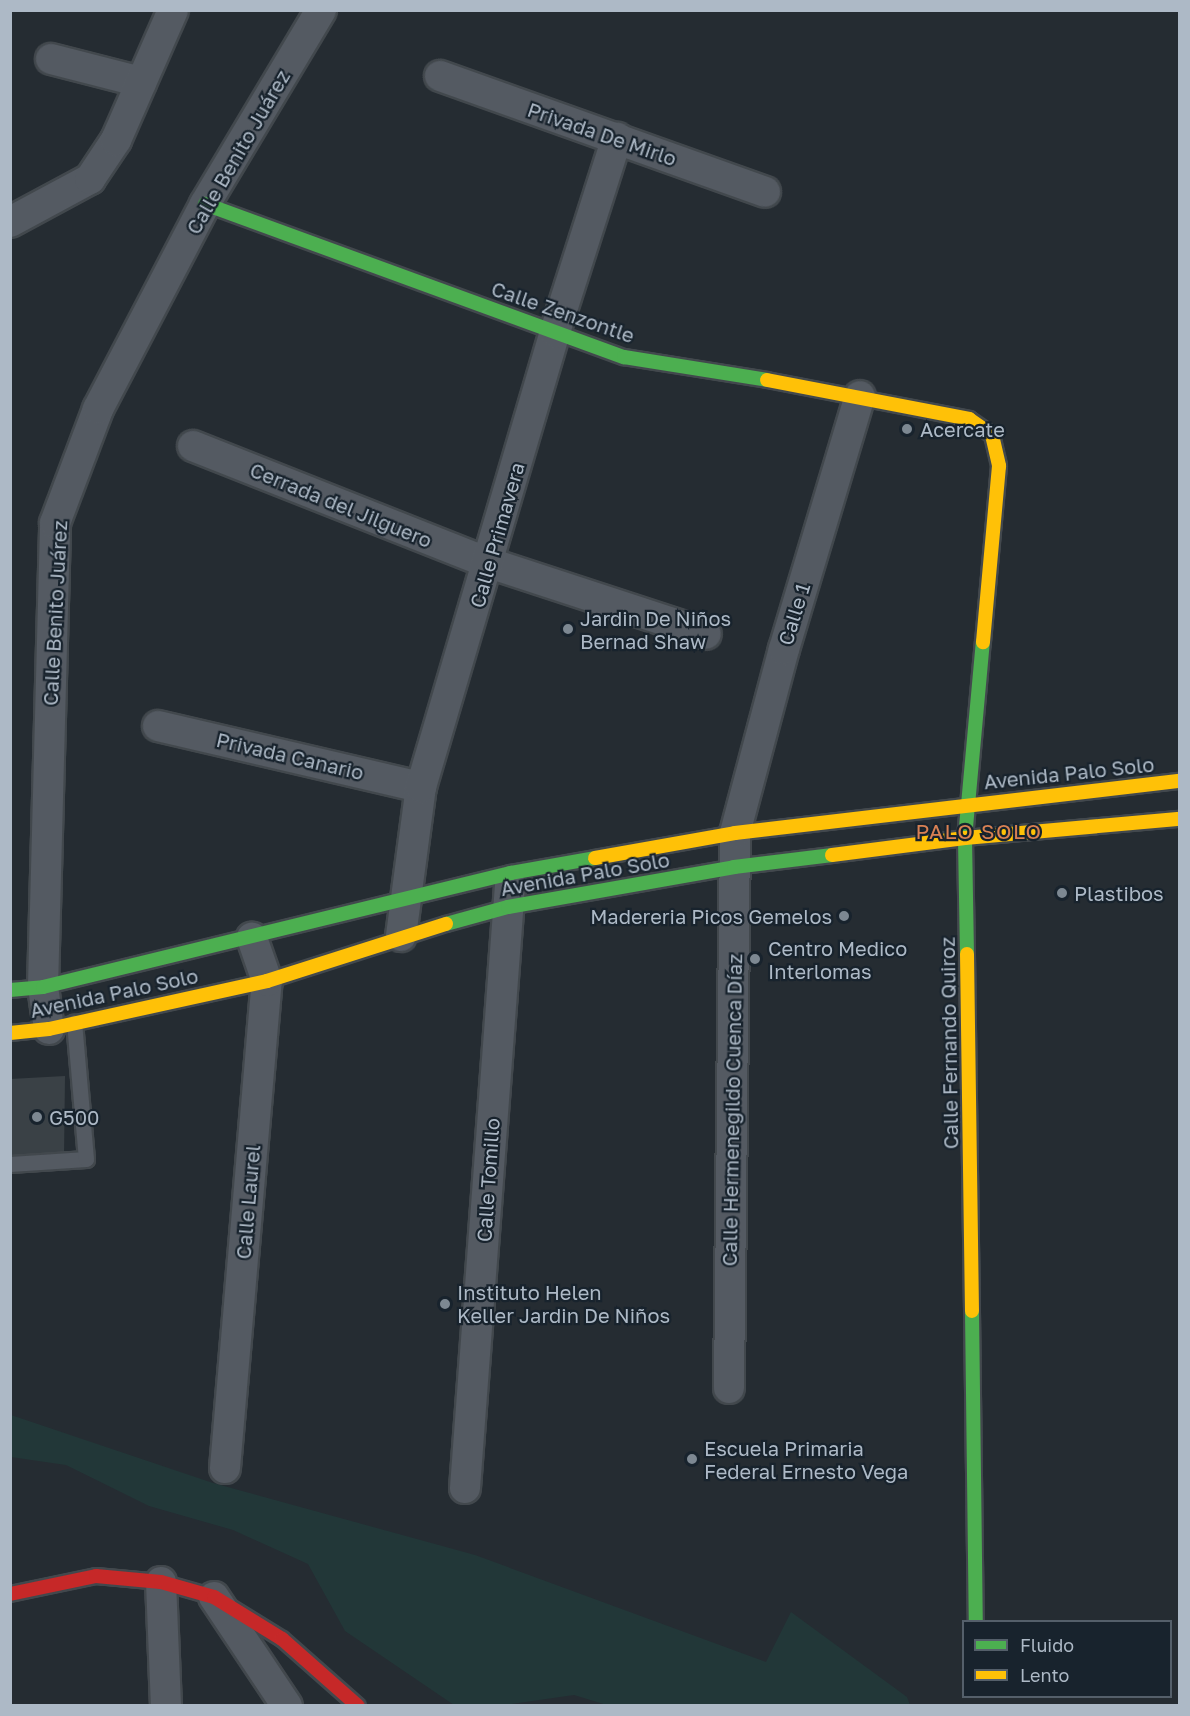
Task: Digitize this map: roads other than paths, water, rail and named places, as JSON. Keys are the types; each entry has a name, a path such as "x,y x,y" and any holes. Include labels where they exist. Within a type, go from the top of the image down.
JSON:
{"main road":[{"name":"Calle Zenzontle","path":"205,204 624,357 860,396 969,419 992,435 999,466"},
{"name":"Calle Fernando Quiroz","path":"976,1620 965,838 999,466"},
{"name":"Avenida Palo Solo","path":"10,990 43,987 252,938 511,873 735,833 967,803 1179,781"},
{"name":"Avenida Palo Solo","path":"10,1033 62,1026 267,981 401,936 508,907 734,867 965,838 1179,819"},
{"path":"10,1594 96,1576 161,1582 214,1597 282,1639 358,1706"}],"street":[{"path":"10,222 90,179 116,141 173,10"},
{"name":"Calle Benito Juárez","path":"62,1026 43,987 55,523 98,409 205,204 321,10"},
{"path":"51,59 141,82"},
{"name":"Privada De Mirlo","path":"440,76 765,192"},
{"name":"Calle Primavera","path":"401,936 403,901 421,787 489,563 555,332 617,138"},
{"name":"Calle 1","path":"735,833 784,649 860,396"},
{"name":"Cerrada del Jilguero","path":"194,447 489,563 706,634"},
{"name":"Privada Canario","path":"158,726 421,787"},
{"name":"Calle Hermenegildo Cuenca Díaz","path":"729,1388 735,833"},
{"name":"Calle Tomillo","path":"465,1488 511,873"},
{"name":"Calle Laurel","path":"225,1468 267,981 252,938"},
{"path":"161,1582 166,1706"},
{"path":"214,1597 287,1706"}],"lane":[{"path":"10,1164 86,1159 62,1026"}],"place":[{"name":"Acercate","path":"907,429"},
{"name":"Jardin De Niños Bernad Shaw","path":"568,629"},
{"name":"Plastibos","path":"1062,893"},
{"name":"Madereria Picos Gemelos","path":"844,916"},
{"name":"Centro Medico Interlomas","path":"755,959"},
{"name":"G500","path":"37,1117"},
{"name":"Instituto Helen Keller Jardin De Niños","path":"445,1304"},
{"name":"Escuela Primaria Federal Ernesto Vega","path":"692,1459"}],"district":[{"name":"PALO SOLO","path":"979,831"}]}
